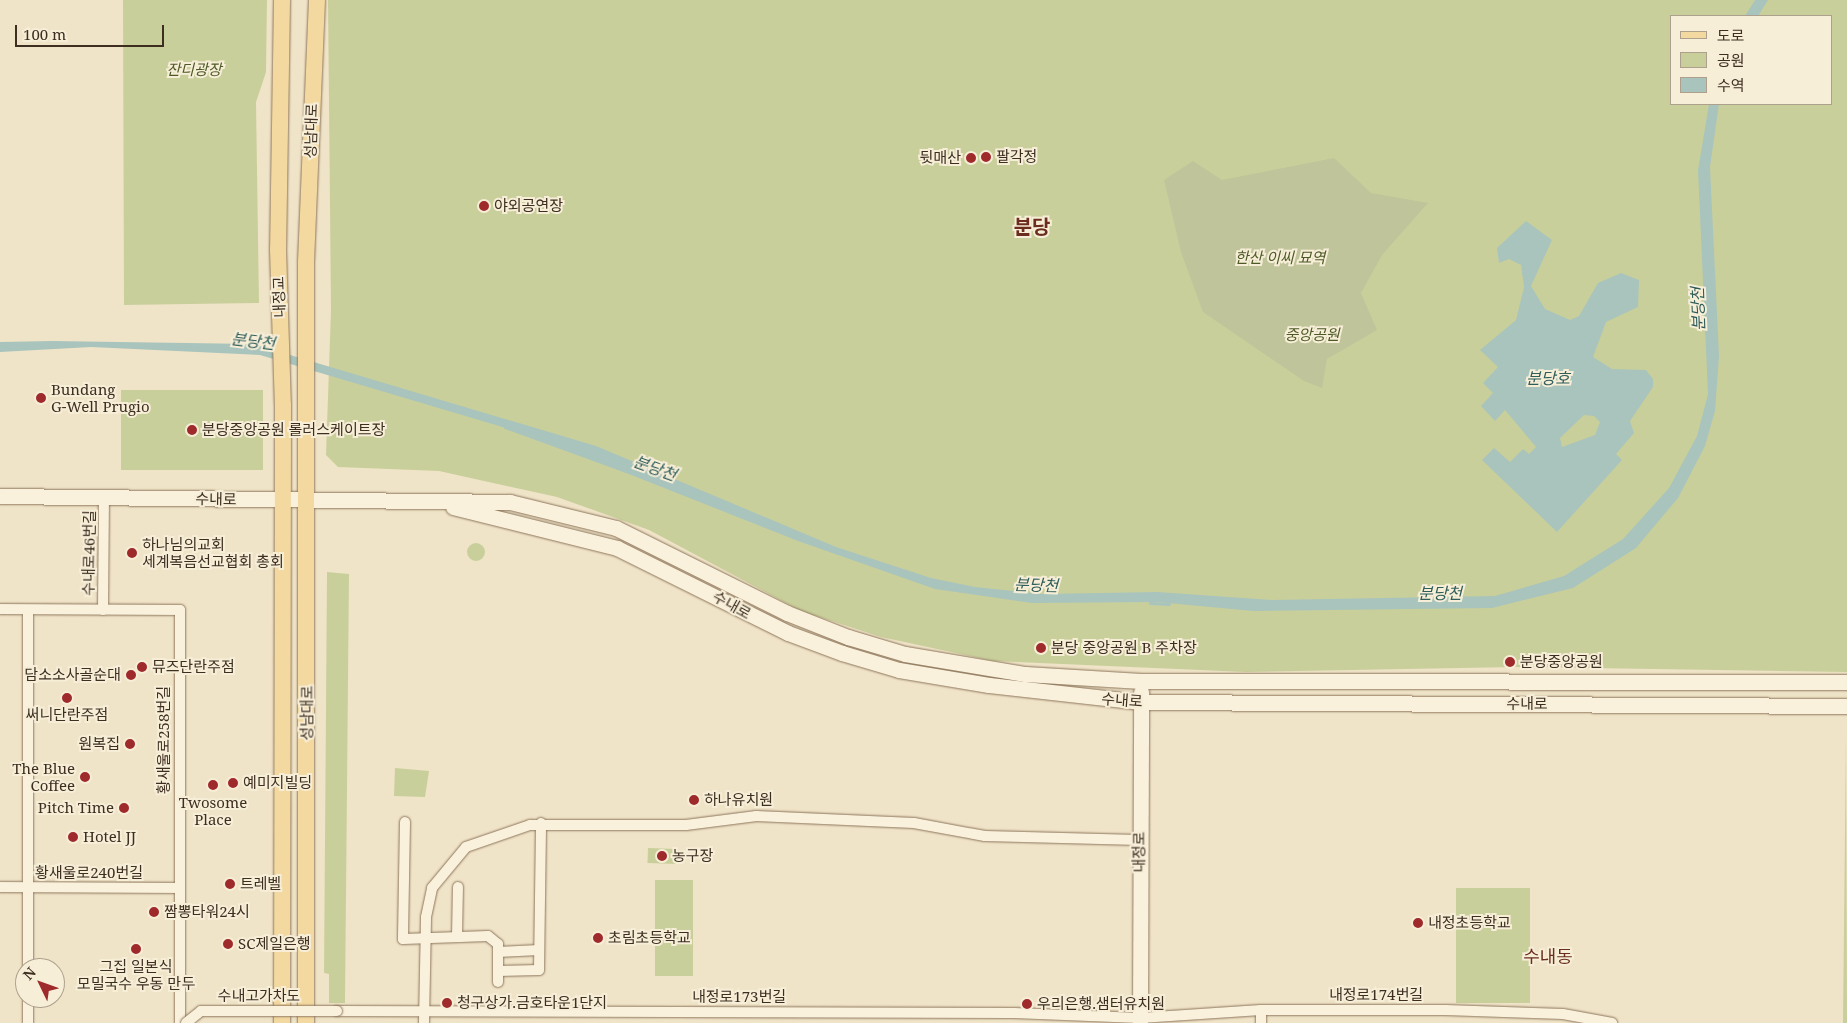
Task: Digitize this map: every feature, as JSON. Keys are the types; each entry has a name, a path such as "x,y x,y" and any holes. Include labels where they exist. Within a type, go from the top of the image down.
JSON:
{"main road":[{"name":"성남대로","path":"278,249 282,0"},
{"name":"성남대로","path":"306,1023 306,262 317,0"},
{"name":"내정교","path":"278,249 283,405"},
{"name":"성남대로","path":"282,1023 283,405"},
{"name":"수내로","path":"0,496 510,502 585,517 644,540 801,620 905,654 1025,674 1141,681 1847,682"},
{"name":"수내로","path":"432,502 617,548 788,633 870,662 989,685 1141,702 1847,706"},
{"name":"내정로","path":"1140,1020 1139,840 1141,681"}],"street":[{"name":"수내로46번길","path":"103,610 104,497"},
{"name":"황새울로258번길","path":"0,609 180,610 180,1023"},
{"path":"28,610 28,958"},
{"path":"424,1023 425,938 432,888 458,854 541,823 686,825 756,816 914,823 984,836 1139,840"},
{"path":"405,822 403,939 488,936 498,944 498,982"},
{"path":"498,971 539,970 541,823"},
{"name":"황새울로240번길","path":"0,887 179,888"},
{"path":"457,937 458,887"},
{"path":"498,952 539,950"},
{"path":"28,1008 28,1023"},
{"path":"1261,1010 1261,1023"},
{"name":"내정로174번길","path":"1140,1020 1261,1010 1553,1013 1612,1023"},
{"name":"수내고가차도","path":"186,1023 201,1011 337,1011"},
{"name":"내정로173번길","path":"337,1011 1140,1020"},
{"path":"544,1012 545,1023"}],"green space":[{"name":"잔디광장","path":"123,0 267,0 266,72 256,102 259,303 124,305"},
{"name":"중앙공원","path":"328,0 1847,0 1847,672 1517,667 1246,672 993,661 881,637 801,611 649,530 557,497 439,471 338,467 326,455 331,310"},
{"name":"한산 이씨 묘역","path":"1334,158 1371,193 1428,203 1382,255 1361,293 1377,330 1327,359 1322,388 1304,381 1203,312 1181,252 1164,180 1193,161 1222,180"},
{"name":"분당중앙공원 롤러스케이트장","path":"121,390 263,390 263,470 121,470"},
{"path":"476,543 482,546 485,552 482,558 476,561 470,558 467,552 470,546"},
{"path":"327,572 349,574 345,1003 329,1003 329,974 324,973"},
{"path":"1846,736 1847,1023 1843,1023"},
{"path":"395,768 429,771 425,797 394,796"},
{"name":"농구장","path":"648,848 677,849 676,864 647,863"},
{"path":"655,880 693,880 693,976 655,976"},
{"path":"1456,888 1530,888 1530,1003 1456,1003"}],"water":[{"path":"1755,0 1768,0 1759,15 1746,15"},
{"path":"1709,105 1719,105 1710,167 1719,356 1715,411 1705,446 1678,498 1636,548 1573,588 1492,608 1253,611 1157,602 1032,603 935,589 798,541 533,436 260,355 91,347 0,352 0,342 253,344 596,446 836,547 931,578 975,587 1042,594 1157,592 1272,600 1495,596 1564,576 1623,539 1669,488 1697,436 1708,394 1698,170"},
{"name":"분당호","path":"1526,221 1552,240 1531,286 1545,309 1570,320 1579,316 1598,283 1621,273 1639,280 1638,307 1606,322 1593,357 1612,369 1646,370 1653,379 1653,387 1630,421 1634,433 1616,454 1622,460 1557,532 1482,460 1494,448 1510,462 1523,449 1529,454 1536,447 1505,410 1495,421 1481,406 1493,393 1483,383 1498,367 1480,350 1516,320 1524,287 1521,265 1509,259 1499,263 1497,248","holes":["1584,415 1594,416 1600,422 1595,435 1562,447 1560,438"]}],"waterway":[{"name":"분당천","path":"505,427 626,471"},
{"name":"분당천","path":"1150,603 1169,604"}],"place":[{"name":"팔각정","path":"986,157"},
{"name":"뒷매산","path":"971,158"},
{"name":"야외공연장","path":"484,206"},
{"name":"Bundang G-Well Prugio","path":"41,398"},
{"name":"분당중앙공원 롤러스케이트장","path":"192,430"},
{"name":"하나님의교회 세계복음선교협회 총회","path":"132,553"},
{"name":"분당 중앙공원 B 주차장","path":"1041,648"},
{"name":"분당중앙공원","path":"1510,662"},
{"name":"뮤즈단란주점","path":"142,667"},
{"name":"담소소사골순대","path":"131,675"},
{"name":"써니단란주점","path":"67,698"},
{"name":"원복집","path":"130,744"},
{"name":"The Blue Coffee","path":"85,777"},
{"name":"예미지빌딩","path":"233,783"},
{"name":"Twosome Place","path":"213,785"},
{"name":"하나유치원","path":"694,800"},
{"name":"Pitch Time","path":"124,808"},
{"name":"Hotel JJ","path":"73,837"},
{"name":"농구장","path":"662,856"},
{"name":"트레벨","path":"230,884"},
{"name":"짬뽕타워24시","path":"154,912"},
{"name":"내정초등학교","path":"1418,923"},
{"name":"초림초등학교","path":"598,938"},
{"name":"SC제일은행","path":"228,944"},
{"name":"그집 일본식 모밀국수 우동 만두","path":"136,949"},
{"name":"청구상가.금호타운1단지","path":"447,1003"},
{"name":"우리은행.샘터유치원","path":"1027,1004"}],"district":[{"name":"분당","path":"1032,226"},
{"name":"수내동","path":"1548,956"}]}
